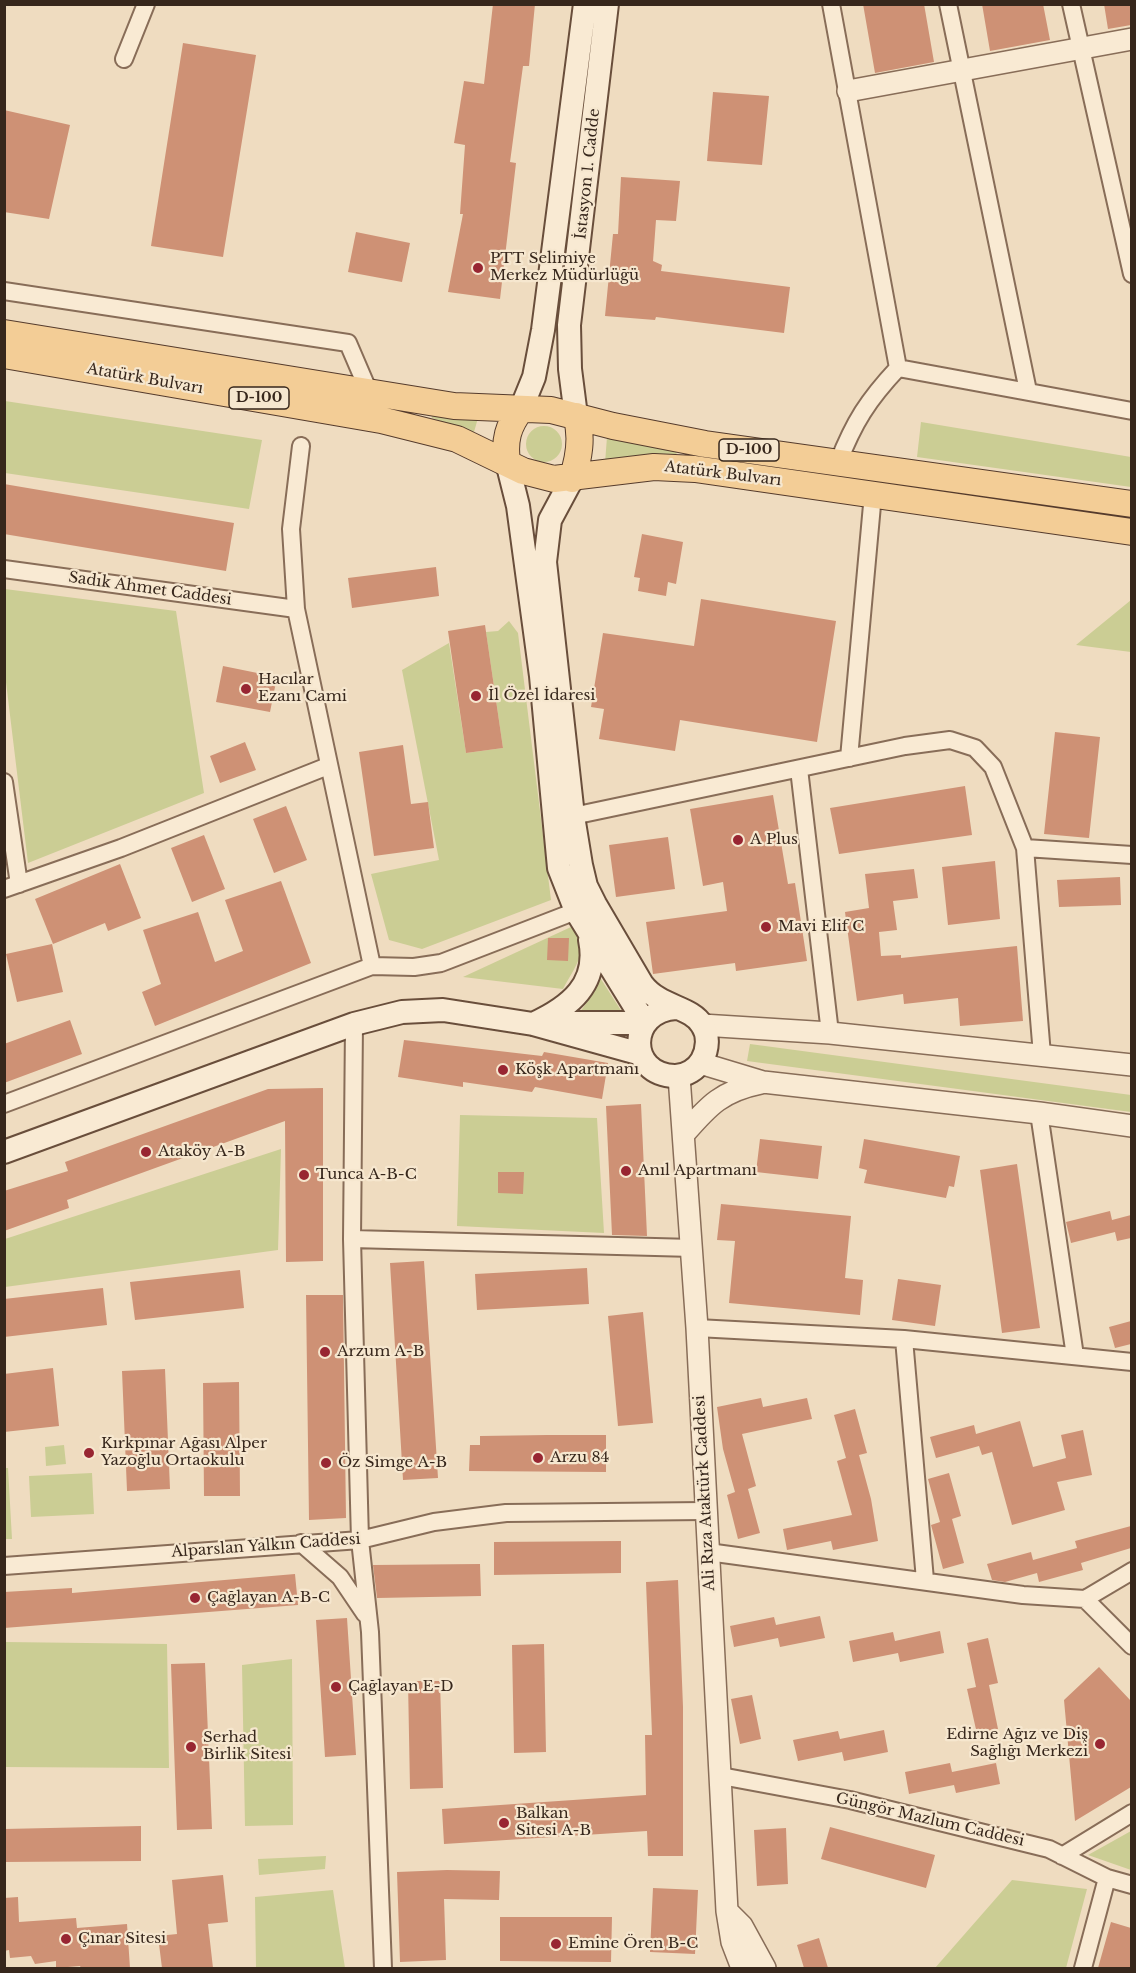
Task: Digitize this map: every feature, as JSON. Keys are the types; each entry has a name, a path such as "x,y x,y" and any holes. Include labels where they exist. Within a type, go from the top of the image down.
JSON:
{"main road":[{"name":"İstasyon 1. Cadde","path":"521,409 534,377 543,330 585,4"},
{"name":"İstasyon 1. Cadde","path":"576,416 570,369 569,325 607,4"},
{"name":"Atatürk Bulvarı","path":"4,333 454,406 551,410 652,435 1131,504"},
{"name":"Atatürk Bulvarı","path":"4,355 381,420 457,439 523,471 544,477 572,479 654,467 685,468 1131,532"},
{"path":"521,409 510,425 505,441 507,462 518,506 541,676 556,852 564,885 576,911 645,1023"},
{"path":"576,416 580,432 579,452 572,479 550,520 545,562 573,816 581,865 586,886 595,904 652,996 686,1011 702,1025 707,1045 700,1064 679,1076 663,1076 654,1071 641,1054 639,1044 645,1023 658,1012 675,1008"},
{"path":"533,1023 564,1007 584,985 592,961 589,933"},
{"path":"4,1152 354,1024 402,1012 443,1010 533,1023 641,1054"},
{"path":"533,1023 645,1023"}],"street":[{"path":"124,59 146,4"},
{"path":"831,4 898,368"},
{"path":"948,4 1028,391"},
{"path":"1071,4 1131,273"},
{"path":"848,91 1131,39"},
{"path":"4,291 348,343 369,392"},
{"path":"898,368 1131,411"},
{"path":"838,463 851,431 870,398 898,368"},
{"path":"301,446 291,529 296,609 372,966"},
{"path":"849,758 873,494"},
{"name":"Sadık Ahmet Caddesi","path":"4,569 296,609"},
{"path":"573,816 904,746 950,740 975,748 993,767 1025,848 1042,1055"},
{"path":"4,782 12,886 121,848 328,766"},
{"path":"799,769 830,1033"},
{"path":"1025,848 1131,855"},
{"path":"4,1104 372,966 414,967 441,963 576,911"},
{"path":"354,1024 352,1239 360,1540 370,1632 383,1968"},
{"path":"702,1025 830,1033 1131,1065"},
{"path":"700,1064 763,1082 1039,1113 1131,1126"},
{"name":"Ali Rıza Ataktürk Caddesi","path":"679,1076 693,1248 727,1911 732,1942 742,1968"},
{"path":"684,1134 709,1104 736,1088 763,1082"},
{"path":"1039,1113 1075,1356"},
{"path":"352,1239 693,1248"},
{"path":"697,1328 904,1339 1131,1362"},
{"path":"904,1339 925,1580"},
{"name":"Alparslan Yalkın Caddesi","path":"4,1566 360,1540 434,1522 506,1513 705,1511"},
{"path":"301,1543 330,1567 348,1586 365,1613 370,1632"},
{"path":"708,1551 1023,1595 1085,1599 1131,1571"},
{"path":"1085,1599 1131,1646"},
{"name":"Güngör Mazlum Caddesi","path":"721,1776 850,1800 1049,1849 1107,1878 1131,1885"},
{"path":"1062,1856 1131,1813"},
{"path":"1083,1968 1107,1878"},
{"path":"727,1911 742,1926 765,1968"}],"green space":[{"path":"5,401 262,440 249,509 5,473"},
{"path":"431,414 478,418 474,432 432,418"},
{"path":"921,422 1131,457 1131,487 917,457"},
{"path":"544,426 556,432 562,444 556,456 544,462 532,456 526,444 532,432"},
{"path":"607,437 677,450 676,457 605,463"},
{"path":"5,589 176,611 204,793 28,863 5,674"},
{"path":"1131,600 1131,652 1076,645"},
{"path":"509,621 518,633 551,900 422,949 389,940 371,874 439,860 402,670 449,643 466,753 503,748 486,632 498,631"},
{"path":"571,927 580,944 580,951 576,966 563,989 463,977"},
{"path":"599,976 622,1012 580,1012 595,991"},
{"path":"750,1044 1131,1095 1131,1112 747,1061"},
{"path":"460,1115 597,1118 604,1233 457,1226"},
{"path":"281,1149 278,1250 5,1287 5,1239"},
{"path":"64,1445 66,1464 46,1466 45,1447"},
{"path":"5,1468 8,1468 12,1539 5,1539"},
{"path":"92,1473 94,1514 31,1517 29,1476"},
{"path":"5,1642 167,1644 169,1768 5,1767"},
{"path":"292,1659 293,1825 245,1826 242,1665"},
{"path":"1131,1831 1131,1870 1088,1855"},
{"path":"326,1856 325,1869 259,1875 258,1859"},
{"path":"1012,1880 1087,1889 1066,1968 935,1968"},
{"path":"333,1890 345,1968 256,1968 255,1897"}],"building":[{"path":"493,4 535,4 529,66 523,66 510,162 516,163 500,299 448,292 463,214 460,214 465,145 454,143 464,81 484,84"},
{"path":"863,4 924,4 934,62 875,73"},
{"path":"982,4 1043,4 1050,40 990,51"},
{"path":"1104,4 1131,4 1131,25 1108,29"},
{"path":"183,43 256,55 223,257 151,246"},
{"path":"713,92 769,96 762,165 707,161"},
{"path":"4,110 70,125 49,219 4,212"},
{"path":"621,177 680,181 676,221 656,220 653,261 662,265 661,271 790,287 784,333 656,317 655,320 605,316 613,234 618,234"},
{"path":"356,232 410,243 402,282 348,272"},
{"path":"4,484 234,523 226,571 4,534"},
{"path":"642,534 683,542 676,584 668,582 666,596 638,591 640,578 634,577"},
{"path":"436,567 439,596 352,608 348,578"},
{"path":"701,599 836,621 817,742 680,720 675,751 599,739 604,709 591,707 603,633 694,646"},
{"name":"İl Özel İdaresi","path":"485,625 503,748 466,753 448,631"},
{"name":"Hacılar Ezanı Cami","path":"223,666 277,677 270,712 216,702"},
{"path":"1055,732 1100,737 1089,838 1044,834"},
{"path":"245,742 256,770 220,783 210,756"},
{"path":"403,745 411,804 428,802 434,848 374,856 359,752"},
{"path":"965,786 972,835 839,854 830,808"},
{"path":"773,795 788,884 795,883 807,961 736,971 735,963 653,974 646,922 727,911 723,882 703,886 690,809"},
{"path":"286,806 307,860 274,873 253,819"},
{"path":"204,835 225,889 192,902 171,848"},
{"path":"668,837 675,889 616,897 609,845"},
{"path":"995,861 1000,919 948,925 942,867"},
{"path":"120,864 141,918 108,931 105,923 53,944 35,899"},
{"path":"914,869 918,898 893,901 897,930 879,932 881,956 901,955 901,958 1017,946 1023,1021 960,1026 958,998 904,1004 903,994 857,1001 845,912 869,908 865,874"},
{"path":"1120,877 1121,905 1059,907 1057,880"},
{"path":"281,881 311,963 155,1026 142,992 161,984 143,930 198,912 215,962 243,951 225,900"},
{"path":"548,938 569,938 568,961 547,960"},
{"path":"52,944 63,992 17,1002 6,954"},
{"path":"70,1020 82,1054 4,1083 4,1044"},
{"name":"Köşk Apartmanı","path":"404,1040 542,1056 544,1052 608,1063 602,1099 535,1087 532,1092 463,1082 463,1087 398,1077"},
{"path":"323,1088 323,1261 286,1262 285,1121 67,1200 69,1208 4,1231 4,1191 68,1171 65,1162 268,1089"},
{"name":"Anıl Apartmanı","path":"641,1104 647,1236 612,1235 606,1106"},
{"path":"760,1139 822,1146 818,1179 756,1172"},
{"path":"864,1139 960,1156 954,1187 949,1186 946,1198 864,1183 867,1170 859,1168"},
{"path":"1017,1164 1040,1328 1002,1333 980,1170"},
{"path":"498,1172 524,1172 523,1194 498,1193"},
{"path":"721,1204 851,1216 845,1278 863,1280 860,1315 729,1303 735,1241 717,1240"},
{"path":"1110,1211 1112,1220 1131,1215 1131,1238 1117,1241 1115,1232 1071,1243 1066,1222"},
{"path":"424,1261 438,1478 403,1480 390,1263"},
{"path":"587,1268 589,1304 477,1310 475,1274"},
{"path":"240,1270 244,1308 135,1320 130,1282"},
{"path":"898,1279 941,1285 935,1326 892,1320"},
{"path":"103,1288 107,1325 4,1337 4,1299"},
{"path":"306,1295 343,1295 346,1518 309,1520"},
{"path":"643,1312 653,1423 618,1426 608,1316"},
{"path":"1131,1321 1131,1344 1115,1348 1109,1327"},
{"path":"53,1368 59,1426 4,1432 4,1374"},
{"path":"165,1369 170,1489 127,1491 122,1371"},
{"path":"239,1382 240,1496 204,1496 203,1383"},
{"path":"761,1398 763,1407 807,1398 812,1419 742,1434 756,1486 748,1489 760,1533 738,1539 727,1495 735,1492 723,1449 717,1407"},
{"path":"855,1409 867,1453 859,1455 871,1499 878,1541 833,1550 831,1541 787,1550 783,1529 852,1515 837,1461 846,1458 834,1415"},
{"path":"1020,1421 1033,1467 1066,1458 1061,1435 1083,1430 1092,1475 1057,1482 1065,1510 1012,1525 992,1452 982,1455 979,1446 936,1458 930,1437 974,1425 976,1434"},
{"name":"Arzu 84","path":"606,1435 606,1472 469,1471 470,1445 480,1445 480,1436"},
{"path":"949,1473 961,1516 952,1519 964,1563 943,1569 931,1525 940,1522 928,1479"},
{"path":"1131,1526 1131,1548 1081,1563 1083,1570 1039,1582 1037,1573 1005,1582 992,1580 987,1564 1031,1552 1033,1560 1077,1548 1075,1541"},
{"path":"621,1541 621,1573 494,1575 494,1542"},
{"path":"480,1564 481,1596 377,1598 373,1565"},
{"name":"Çağlayan A-B-C","path":"295,1574 298,1605 4,1628 4,1592 72,1588 72,1593"},
{"path":"678,1580 683,1707 683,1856 648,1856 647,1831 444,1844 442,1809 646,1795 645,1735 652,1735 646,1582"},
{"path":"820,1616 825,1638 780,1647 778,1638 734,1647 730,1626 774,1617 776,1625"},
{"name":"Çağlayan E-D","path":"347,1618 356,1755 325,1757 316,1620"},
{"path":"940,1631 944,1653 900,1662 898,1653 853,1662 849,1641 893,1632 895,1641"},
{"path":"988,1638 998,1683 989,1685 998,1729 977,1734 967,1689 976,1687 967,1643"},
{"path":"544,1644 546,1752 514,1753 512,1645"},
{"name":"Serhad Birlik Sitesi","path":"205,1663 212,1829 177,1830 171,1664"},
{"name":"Edirne Ağız ve Diş Sağlığı Merkezi","path":"1099,1667 1131,1701 1131,1787 1075,1821 1064,1700"},
{"path":"408,1681 440,1681 443,1788 410,1789"},
{"path":"752,1695 761,1739 740,1744 731,1699"},
{"path":"884,1730 888,1752 844,1761 842,1752 798,1761 793,1740 838,1731 840,1739"},
{"path":"950,1763 952,1772 996,1763 1000,1784 956,1793 954,1785 909,1794 905,1772"},
{"path":"141,1826 141,1861 4,1862 4,1829"},
{"path":"830,1827 935,1855 926,1888 821,1859"},
{"path":"786,1828 788,1884 757,1886 754,1830"},
{"path":"500,1871 499,1900 444,1899 446,1960 400,1962 397,1872"},
{"path":"223,1875 228,1922 208,1924 213,1968 162,1968 158,1936 177,1934 172,1880"},
{"path":"653,1888 698,1890 695,1954 650,1952"},
{"name":"Çınar Sitesi","path":"18,1897 19,1922 76,1918 77,1928 127,1924 130,1968 81,1968 80,1966 56,1968 56,1961 35,1964 31,1956 10,1958 9,1950 4,1951 4,1898"},
{"name":"Emine Ören B-C","path":"500,1917 612,1917 611,1962 500,1961"},
{"path":"1111,1922 1131,1928 1131,1968 1098,1968"},
{"path":"819,1938 828,1968 804,1968 797,1945"}],"place":[{"name":"PTT Selimiye Merkez Müdürlüğü","path":"478,268"},
{"name":"Hacılar Ezanı Cami","path":"246,689"},
{"name":"İl Özel İdaresi","path":"476,696"},
{"name":"A Plus","path":"738,840"},
{"name":"Mavi Elif C","path":"766,927"},
{"name":"Köşk Apartmanı","path":"503,1070"},
{"name":"Ataköy A-B","path":"146,1152"},
{"name":"Anıl Apartmanı","path":"626,1171"},
{"name":"Tunca A-B-C","path":"304,1175"},
{"name":"Arzum A-B","path":"325,1352"},
{"name":"Kırkpınar Ağası Alper Yazoğlu Ortaokulu","path":"89,1453"},
{"name":"Arzu 84","path":"538,1458"},
{"name":"Öz Simge A-B","path":"326,1463"},
{"name":"Çağlayan A-B-C","path":"195,1598"},
{"name":"Çağlayan E-D","path":"336,1687"},
{"name":"Edirne Ağız ve Diş Sağlığı Merkezi","path":"1100,1744"},
{"name":"Serhad Birlik Sitesi","path":"191,1747"},
{"name":"Balkan Sitesi A-B","path":"504,1823"},
{"name":"Çınar Sitesi","path":"66,1939"},
{"name":"Emine Ören B-C","path":"556,1944"}]}
